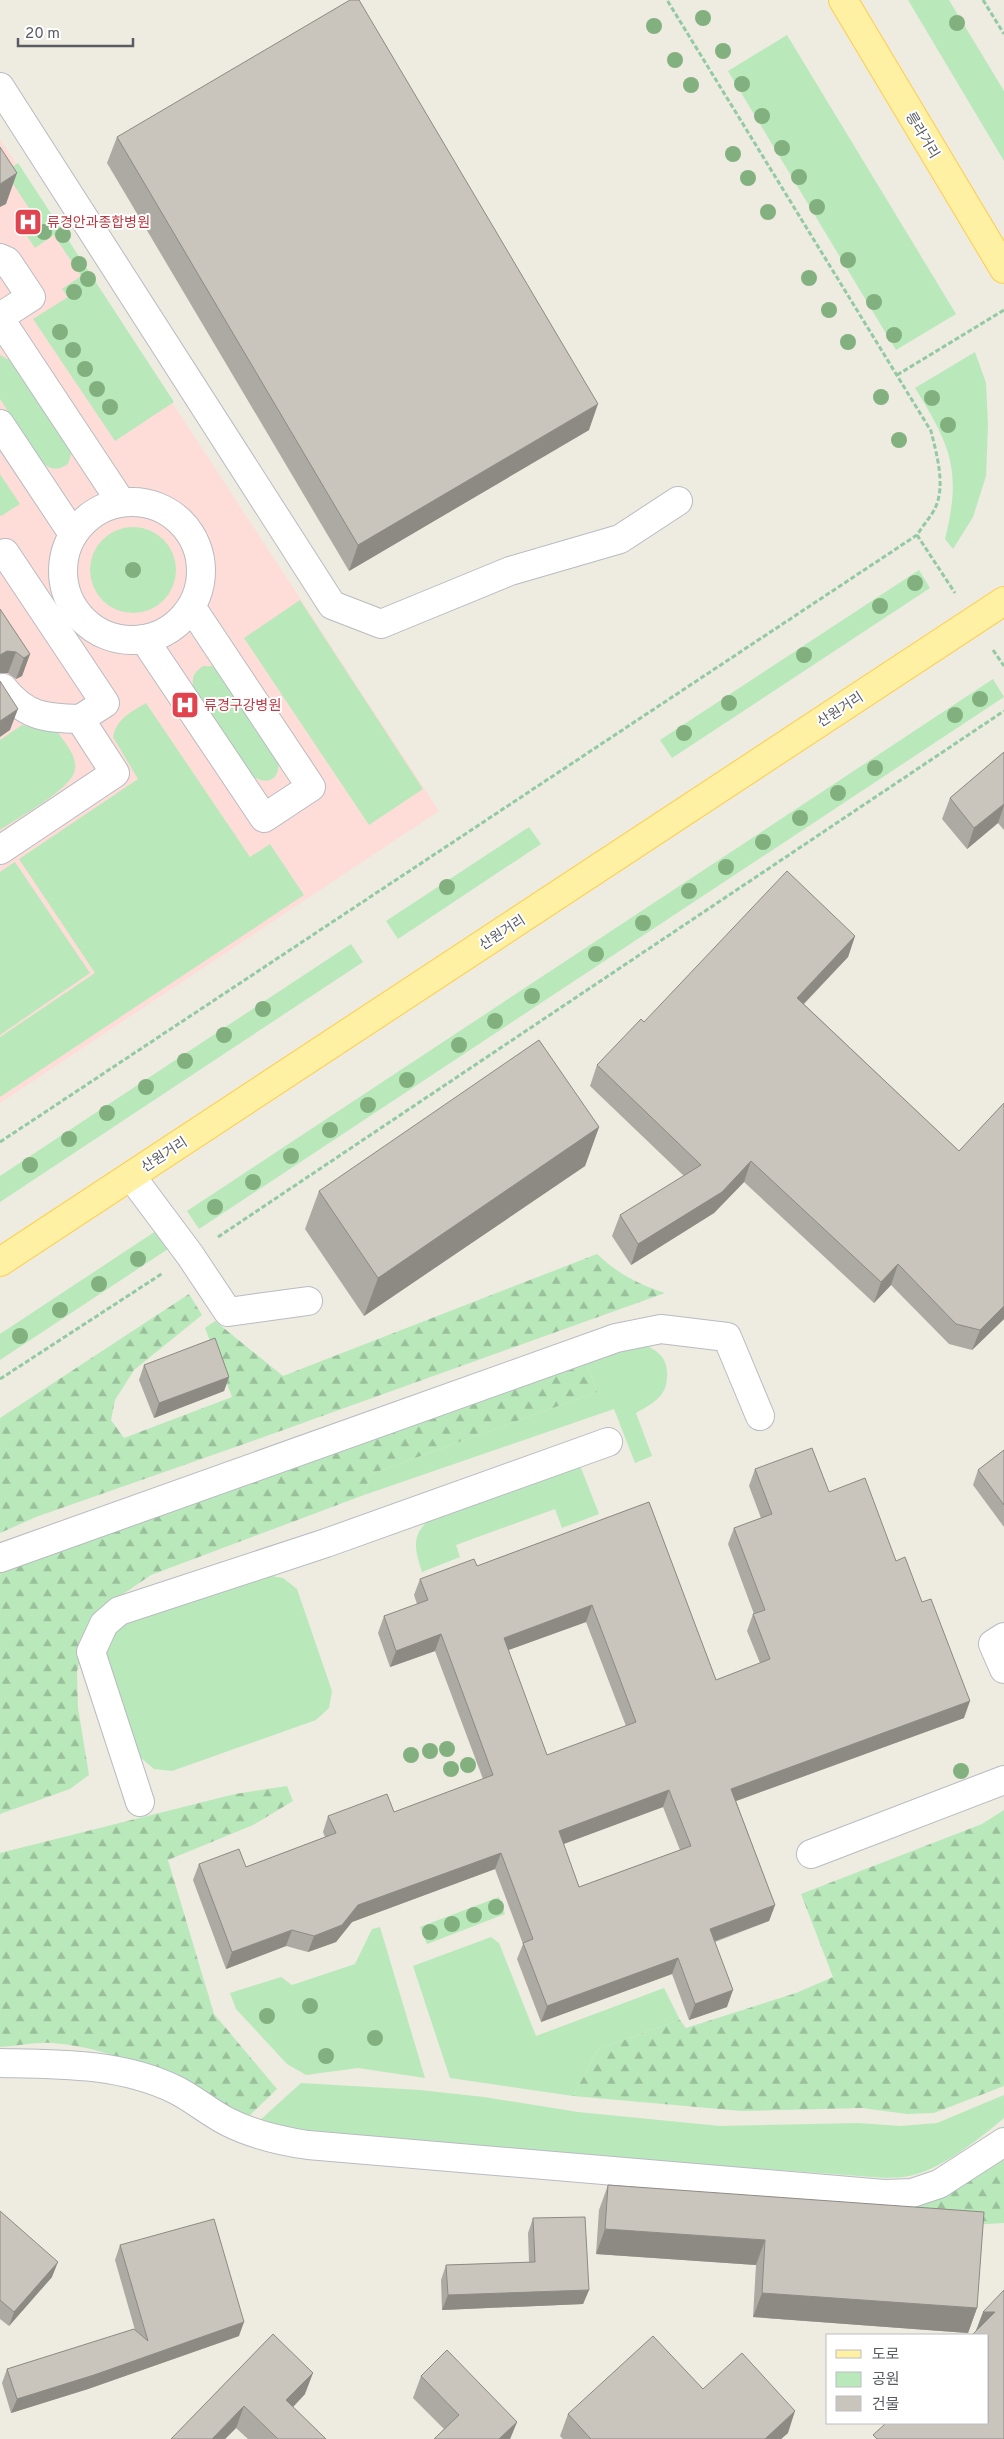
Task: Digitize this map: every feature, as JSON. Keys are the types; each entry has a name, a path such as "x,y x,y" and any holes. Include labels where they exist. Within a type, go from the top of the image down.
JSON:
{"main road":[{"name":"릉라거리","path":"843,0 1004,269"},
{"name":"산원거리","path":"0,1262 1004,601"}],"lane":[{"path":"0,87 332,605 381,624 510,571 620,538 678,501"},
{"path":"0,258 7,261 31,296 0,318 121,502"},
{"path":"0,424 73,534"},
{"path":"121,502 141,502 160,508 177,518 190,532 198,550 202,570 200,589 192,608 179,622 162,634 144,639 124,640 105,634 88,624 64,617 66,592 63,572 65,552 73,534 86,519 102,508 121,502"},
{"path":"0,557 5,553 64,617 105,702 80,719 52,718 32,714 14,702 3,688"},
{"path":"144,639 264,818 311,788 192,608"},
{"path":"0,850 115,773 80,719"},
{"path":"131,1176 190,1255 228,1312 308,1301"},
{"path":"0,1558 616,1338 662,1329 727,1337 760,1416"},
{"path":"140,1802 91,1652 104,1624 119,1611 326,1542 608,1442"},
{"path":"1004,1637 994,1644 1004,1669"},
{"path":"811,1854 1004,1780"},
{"path":"0,2063 68,2064 120,2071 175,2090 228,2122 270,2139 308,2145 884,2194 912,2193 939,2184 1004,2142"}],"path":[{"path":"0,1142 917,535 934,511 939,496 939,464 931,431 667,0"},
{"path":"983,0 1004,34"},
{"path":"898,375 1004,310"},
{"path":"0,1379 190,1255 1004,711"}],"shaded area":[{"name":"류경구강병원","path":"0,139 439,811 0,1103"}],"green space":[{"path":"908,0 949,0 1004,91 1004,161"},
{"path":"787,35 956,314 896,350 728,71"},
{"path":"18,163 174,402 115,441 33,319 68,297 62,289 81,276 54,235 35,248 23,230 37,220 5,172"},
{"path":"975,352 986,383 988,425 986,476 973,517 953,549 945,539 953,495 950,460 937,426 915,388"},
{"path":"0,355 11,361 69,446 71,455 68,464 55,469 42,463 0,399"},
{"path":"0,474 20,504 1,516 0,515"},
{"path":"133,527 150,530 164,539 173,553 176,570 173,587 164,601 150,610 133,613 116,610 102,601 93,587 90,570 93,553 102,539 116,530"},
{"path":"919,570 930,588 672,758 660,740"},
{"path":"300,600 423,789 369,825 244,638"},
{"path":"203,666 212,666 220,672 277,757 278,770 273,779 263,781 251,775 194,690 194,676"},
{"path":"993,679 1004,697 199,1229 187,1211"},
{"path":"146,703 250,857 270,844 304,895 0,1097 0,1037 95,973 19,859 138,779 113,737 121,720"},
{"path":"22,725 40,730 57,731 72,754 75,769 72,777 55,794 0,830 0,740"},
{"path":"529,827 541,844 398,939 386,921"},
{"path":"15,862 90,973 0,1035 0,872"},
{"path":"351,944 363,962 0,1202 0,1176"},
{"path":"159,1229 171,1247 0,1360 0,1334"},
{"path":"597,1254 629,1278 665,1293 36,1517 0,1533 0,1418 189,1294 202,1315 134,1370 115,1400 111,1420 124,1438 232,1397 205,1328 215,1321 283,1376"},
{"path":"633,1341 647,1346 658,1353 662,1357 667,1369 667,1382 659,1398 636,1413 652,1456 635,1463 614,1409 364,1495 371,1474 597,1392 586,1362"},
{"path":"586,1362 597,1392 371,1474 364,1495 151,1575 104,1607 90,1621 77,1671 78,1708 89,1775 70,1789 0,1814 0,1572 28,1560"},
{"path":"579,1463 599,1514 562,1528 555,1509 456,1545 460,1557 422,1572 416,1548 417,1536 432,1517"},
{"path":"266,1575 283,1578 297,1589 332,1691 329,1708 316,1720 172,1771 154,1769 140,1757 105,1656 108,1639 121,1626"},
{"path":"287,1786 293,1801 253,1825 168,1860 214,2014 277,2089 246,2119 154,2070 106,2053 53,2043 0,2047 0,1853 235,1794"},
{"path":"1004,1810 1004,2086 934,2113 907,2114 862,2108 742,2111 573,2096 598,2049 680,2020 686,2028 796,1993 833,1977 801,1894 982,1824"},
{"path":"499,1897 505,1914 427,1944 420,1927"},
{"path":"380,1927 425,2078 358,2068 306,2075 287,2064 236,2009 230,1993 281,1977 292,1985 355,1964 372,1929"},
{"path":"491,1937 499,1943 536,2036 664,1988 680,2020 598,2049 573,2096 450,2078 413,1966"},
{"path":"301,2083 420,2090 484,2097 578,2112 720,2126 858,2123 901,2126 937,2123 1004,2095 1004,2118 947,2161 921,2173 906,2177 886,2178 294,2134 258,2122"},
{"path":"1004,2153 1004,2223 939,2227 899,2202"}],"building":[{"path":"350,0 359,0 598,404 358,545 117,137"},
{"path":"0,147 17,173 0,184"},
{"path":"0,609 30,654 24,658 16,652 7,651 0,655"},
{"path":"0,681 18,709 0,721"},
{"path":"1004,752 1004,804 974,828 950,798"},
{"path":"787,871 855,936 797,998 959,1151 1004,1103 1004,1306 980,1330 956,1324 898,1264 881,1282 751,1161 722,1192 638,1244 620,1215 701,1165 597,1065 641,1019 644,1022"},
{"path":"539,1040 599,1127 378,1278 319,1191"},
{"path":"215,1338 229,1377 159,1403 144,1365"},
{"path":"812,1448 829,1492 865,1478 896,1561 905,1557 922,1602 931,1599 970,1701 731,1789 775,1905 710,1929 733,1990 695,2004 678,1958 547,2006 523,1943 533,1939 501,1853 358,1905 342,1925 314,1936 292,1930 232,1952 199,1864 239,1849 246,1867 336,1833 328,1816 387,1794 394,1812 493,1775 441,1634 396,1651 384,1616 428,1600 420,1579 474,1559 477,1566 649,1502 716,1680 770,1659 753,1614 765,1610 734,1528 772,1514 755,1469","holes":["592,1605 636,1722 547,1755 504,1638","669,1790 691,1846 579,1887 559,1831"]},
{"path":"1004,1450 1004,1505 978,1470"},
{"path":"608,2185 984,2212 977,2308 762,2293 765,2240 605,2229"},
{"path":"0,2211 58,2262 14,2312 0,2300"},
{"path":"585,2217 589,2290 448,2295 446,2265 535,2262 533,2218"},
{"path":"214,2219 244,2322 94,2375 17,2399 7,2369 134,2329 148,2341 120,2245"},
{"path":"1004,2290 1004,2439 877,2439 873,2435 885,2424 989,2424 989,2334 973,2334 995,2312 983,2312"},
{"path":"273,2334 313,2373 286,2400 326,2439 278,2439 244,2406 212,2439 171,2439"},
{"path":"653,2336 703,2389 742,2353 795,2411 765,2439 591,2439 568,2414"},
{"path":"447,2350 517,2422 499,2439 434,2439 459,2415 421,2376"}],"place":[{"name":"류경안과종합병원","path":"28,222"},
{"name":"류경구강병원","path":"185,705"}]}
